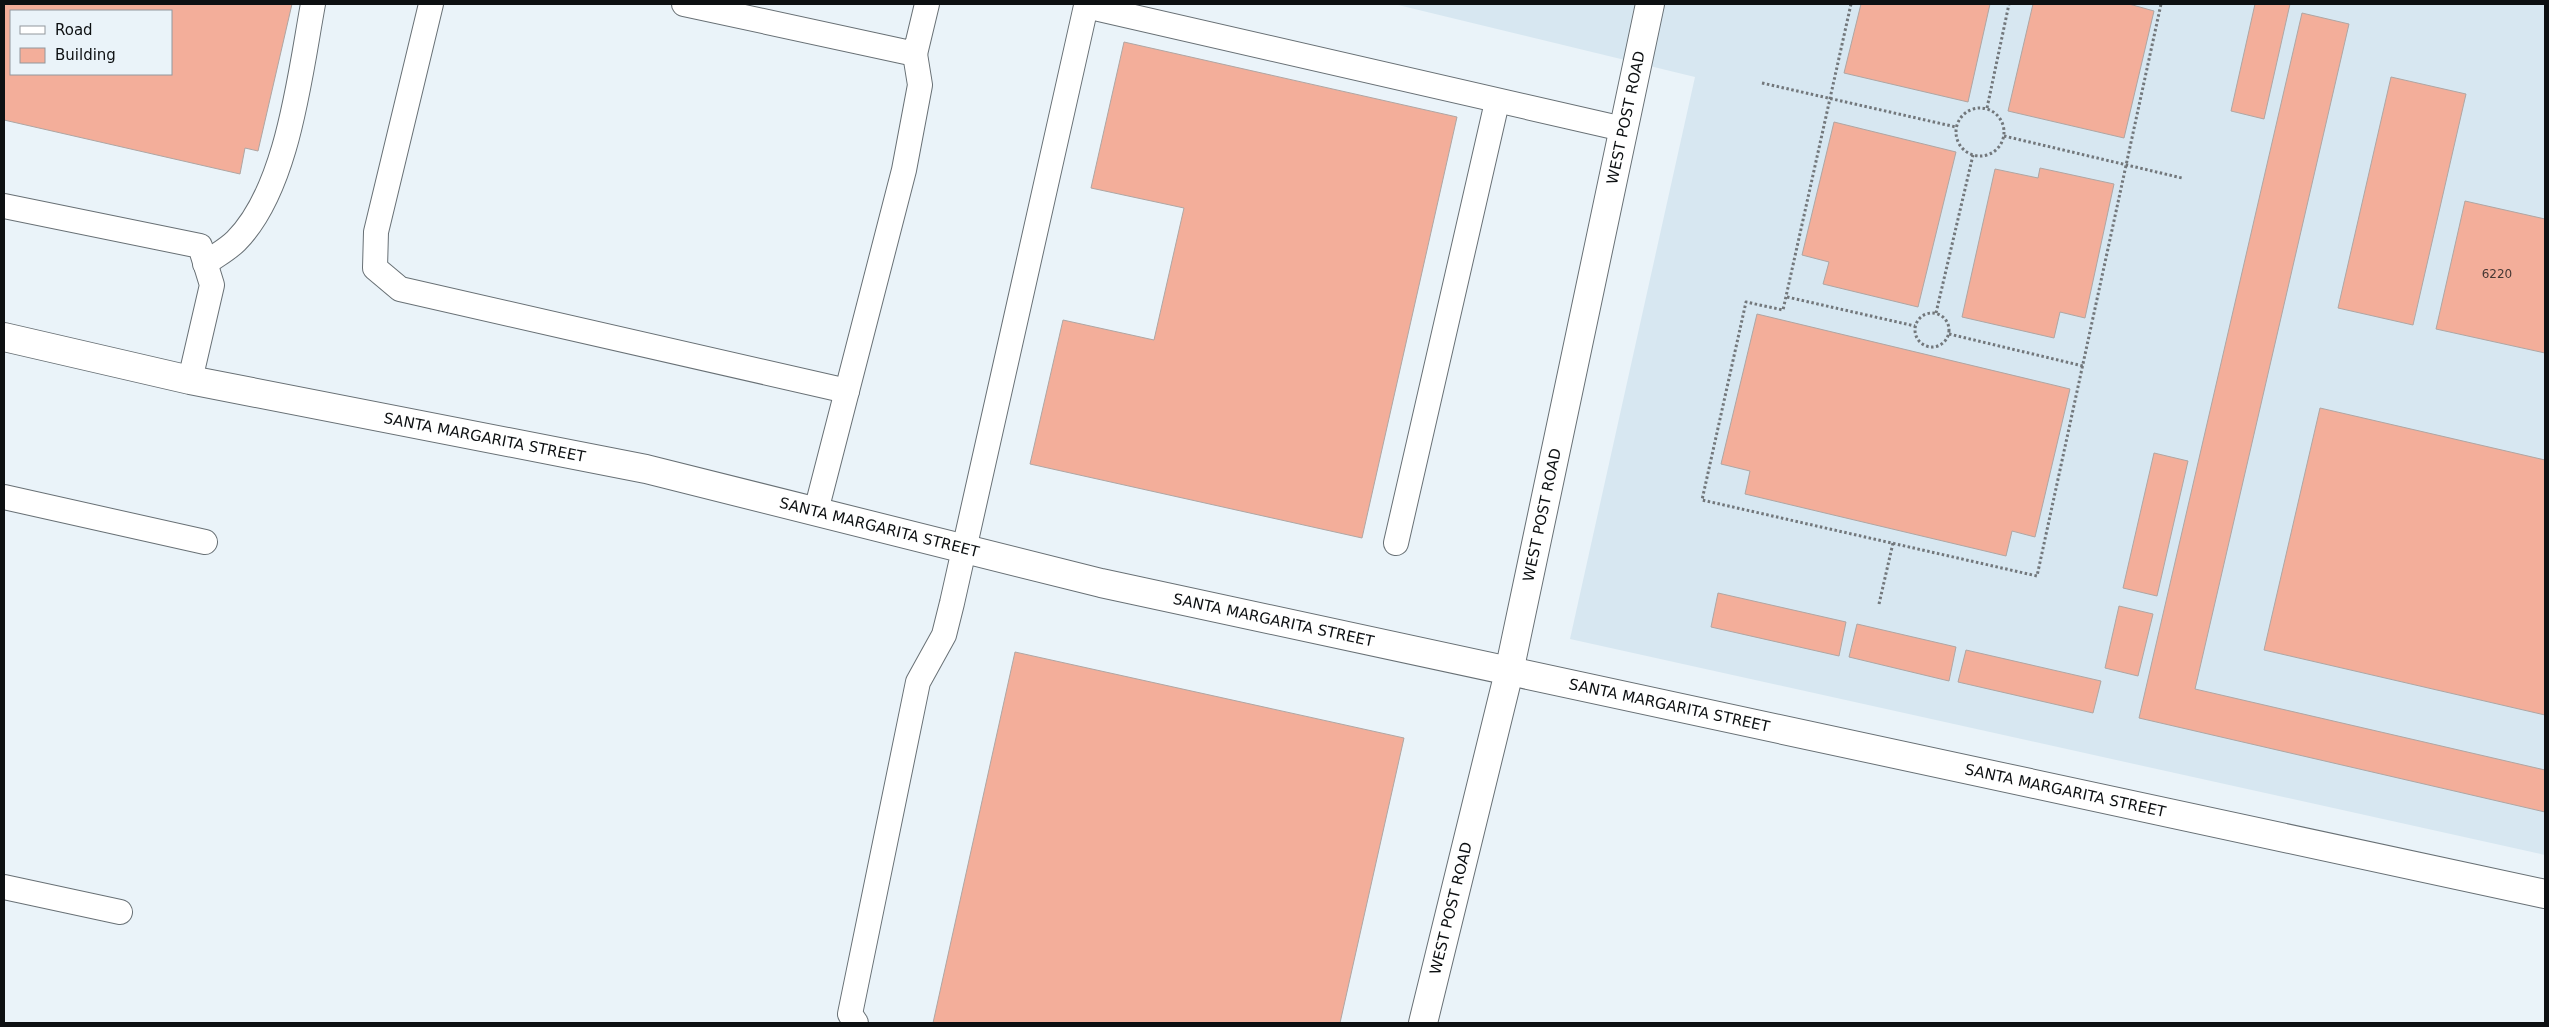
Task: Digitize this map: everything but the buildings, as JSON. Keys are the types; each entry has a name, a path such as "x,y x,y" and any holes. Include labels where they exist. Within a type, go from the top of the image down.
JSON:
{"street":[{"name":"WEST POST ROAD","path":"1423,1023 1509,672 1650,4"},
{"name":"SANTA MARGARITA STREET","path":"4,337 190,380 646,469 1101,583 2545,894"}],"lane":[{"path":"205,264 236,241 258,211 287,142 313,4"},
{"path":"431,4 376,232 375,268 400,289 847,391"},
{"path":"684,4 914,54"},
{"path":"816,512 904,170 920,85 914,54 927,4"},
{"path":"856,1023 850,1014 918,682 944,635 965,549 1086,6 1497,102 1623,129"},
{"path":"1396,543 1497,102"},
{"path":"4,206 200,246 212,285 190,380"},
{"path":"4,497 206,542"},
{"path":"4,887 120,912"}],"path":[{"path":"1851,4 1783,310 1746,302 1702,500 2037,576 2161,4"},
{"path":"1987,108 2010,4"},
{"path":"1762,83 1956,127"},
{"path":"1975,108 1987,108 1997,114 2003,124 2004,136 1998,148 1987,156 1973,156 1962,149 1956,136 1956,127 1964,113 1975,108"},
{"path":"2004,136 2182,178"},
{"path":"1936,313 1973,156"},
{"path":"1786,297 1915,326"},
{"path":"1927,313 1936,313 1944,317 1949,325 1949,334 1945,342 1937,347 1928,347 1920,343 1915,335 1915,326 1919,318 1927,313"},
{"path":"1949,334 2083,366"},
{"path":"1879,604 1893,543"}],"shaded area":[{"path":"1394,4 2545,4 2545,855 1570,639 1695,77"}]}
